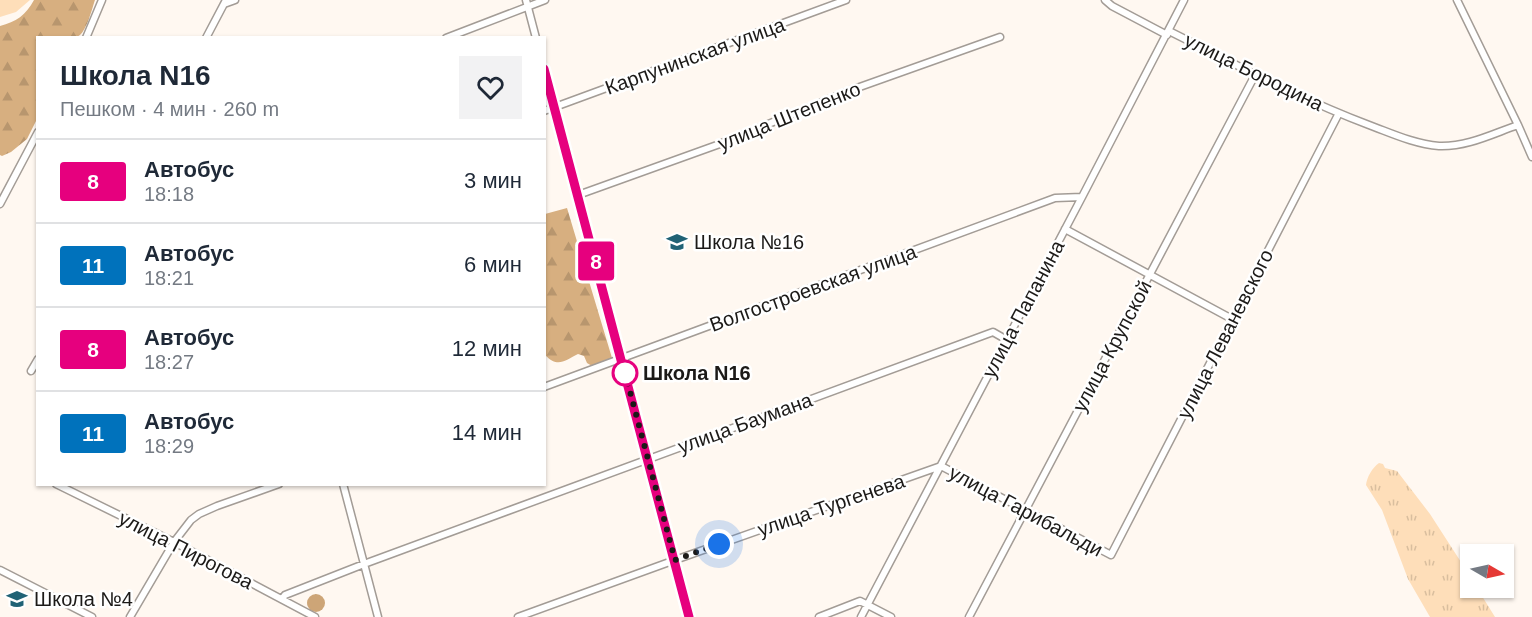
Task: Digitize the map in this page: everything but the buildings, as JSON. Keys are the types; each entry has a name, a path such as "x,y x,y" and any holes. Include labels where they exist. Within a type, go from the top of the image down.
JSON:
{"street":[{"path":"87,36 102,0"},
{"path":"207,36 225,2 235,0"},
{"path":"451,36 527,3 545,0"},
{"name":"Карпунинская улица","path":"546,110 846,0"},
{"name":"улица Бородина","path":"1105,0 1112,6 1255,75 1339,113 1408,140 1438,146 1465,144 1518,124"},
{"name":"улица Папанина","path":"861,617 1184,0"},
{"path":"1458,0 1532,157"},
{"path":"527,3 535,36"},
{"name":"улица Штепенко","path":"578,195 717,145 854,89 1000,37"},
{"name":"улица Крупской","path":"969,617 1255,75"},
{"path":"546,76 689,617"},
{"name":"улица Леваневского","path":"1111,555 1339,113"},
{"path":"0,204 36,136"},
{"name":"Волгостроевская улица","path":"546,386 1055,198 1082,197"},
{"path":"1065,230 1232,319"},
{"name":"улица Баумана","path":"282,599 285,594 364,564 993,332 1007,340"},
{"path":"31,372 36,363"},
{"name":"улица Гарибальди","path":"941,466 1111,555"},
{"name":"улица Тургенева","path":"518,617 941,466"},
{"name":"улица Пирогова","path":"60,486 174,542 315,617"},
{"path":"130,617 174,542 191,520 217,506 273,486"},
{"path":"344,486 378,617"},
{"path":"0,570 92,617"},
{"path":"819,617 860,601 891,617"}],"green space":[{"path":"0,0 30,0 16,12 0,17"},
{"path":"34,0 95,0 87,24 78,36 36,36 36,121 27,139 2,156 0,155 0,26 20,17"},
{"path":"567,208 612,358 592,366 587,363 584,356 578,354 561,362 546,356 546,214"},
{"path":"1379,463 1385,468 1397,471 1430,514 1460,560 1460,598 1483,598 1495,617 1430,617 1408,579 1382,510 1366,485 1374,467"}],"water":[{"path":"316,594 322,597 325,603 322,609 316,612 310,609 307,603 310,597"}],"bus line":[{"name":"8","path":"546,76 689,617"}],"place":[{"name":"Школа №16","path":"677,242"},
{"name":"Школа N16","path":"625,373"},
{"name":"Школа №4","path":"17,599"}],"route":[{"path":"625,373 675,560 719,544"}]}
